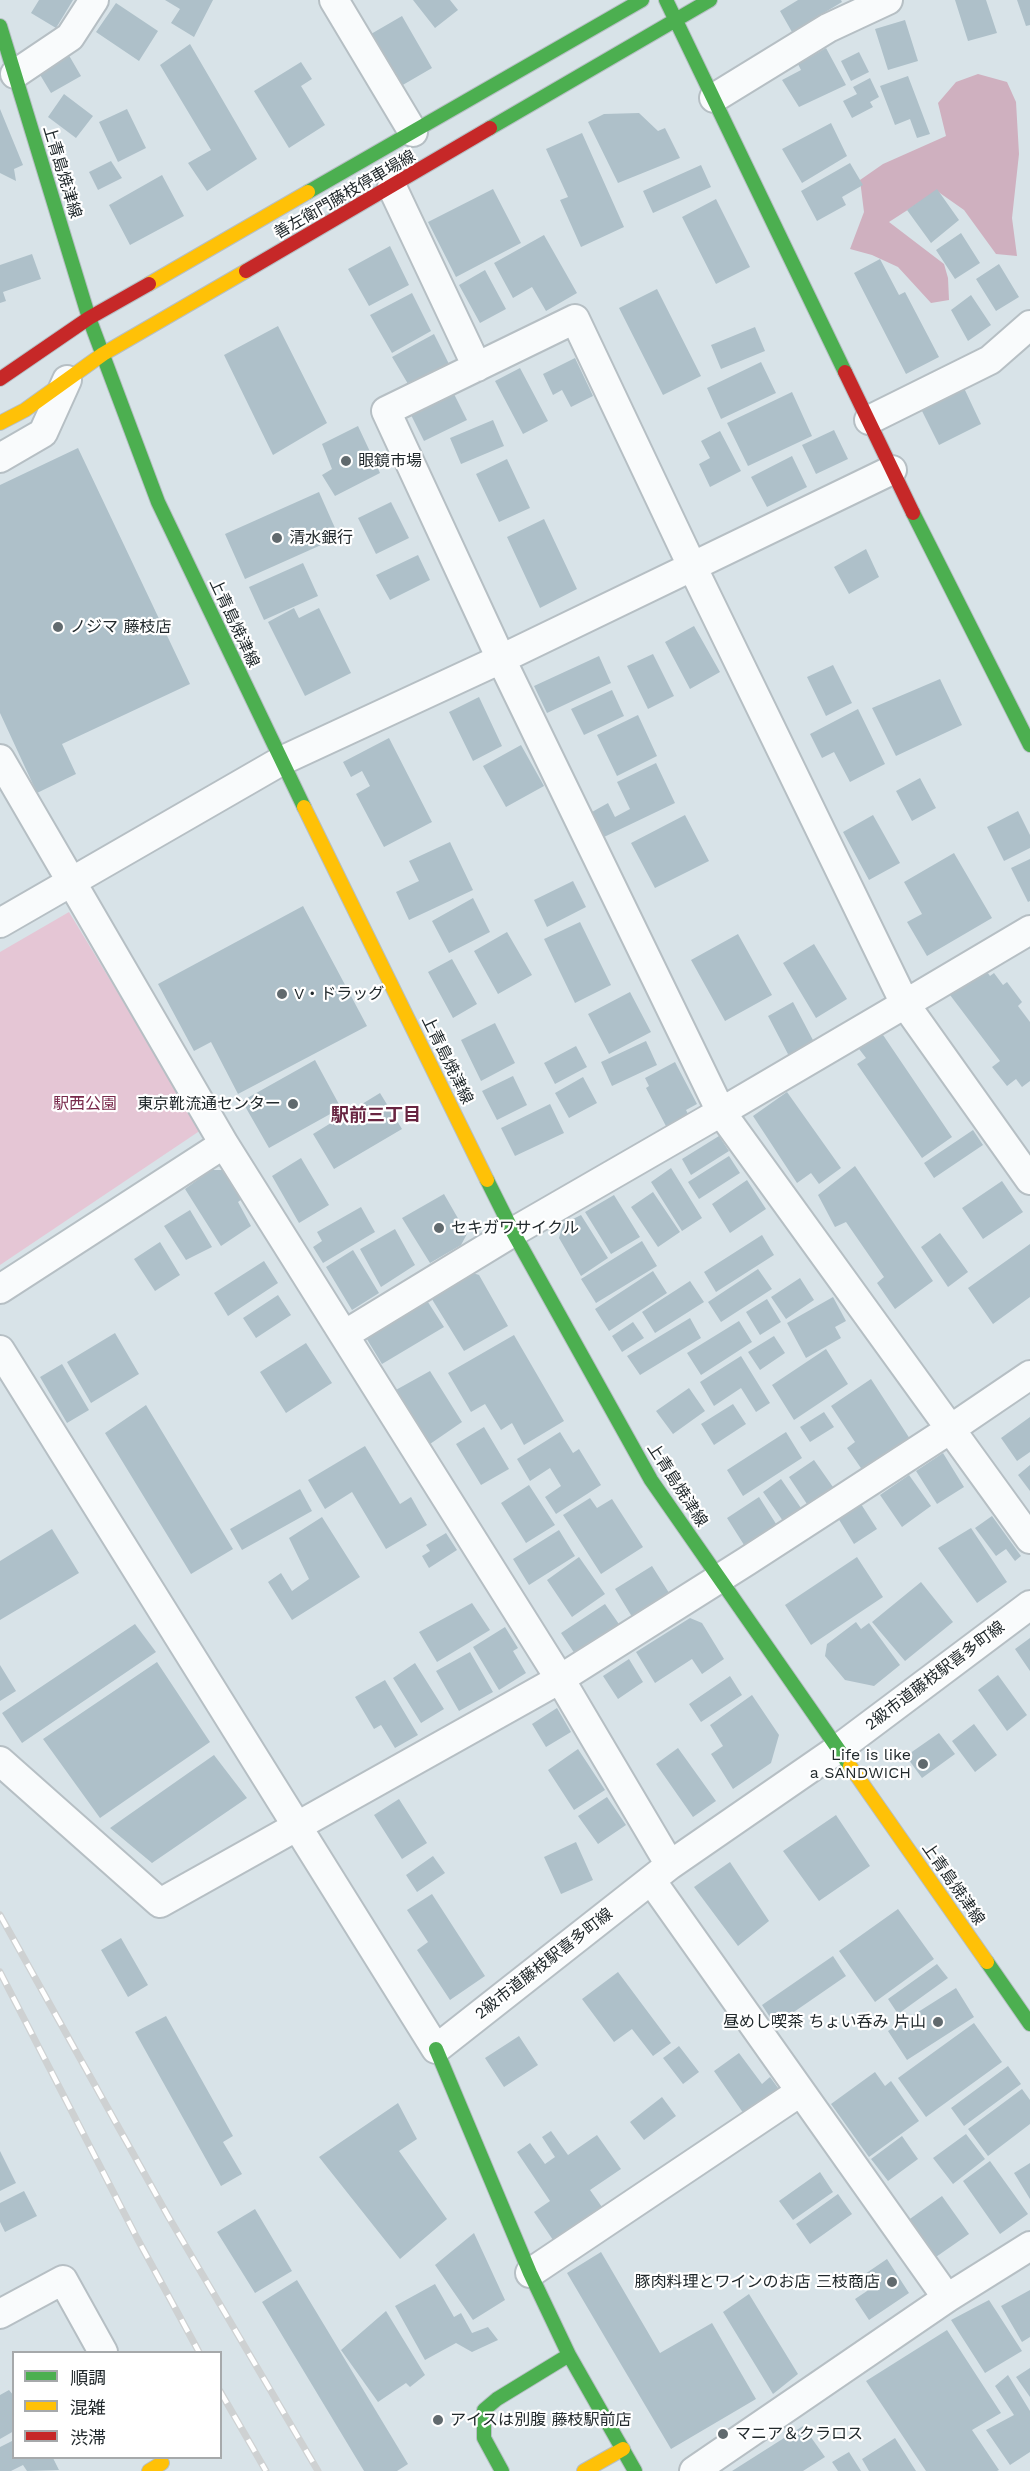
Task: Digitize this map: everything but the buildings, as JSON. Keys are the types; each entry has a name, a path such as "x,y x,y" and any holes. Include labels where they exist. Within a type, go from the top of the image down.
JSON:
{"main road":[{"name":"善左衛門藤枝停車場線","path":"0,379 89,318 642,0"},
{"path":"666,0 892,470 1030,745"},
{"name":"善左衛門藤枝停車場線","path":"0,423 25,410 104,354 710,0"},
{"name":"上青島焼津線","path":"0,26 89,318 158,502 281,761 513,1232 651,1480 1030,2024"},
{"path":"436,2049 530,2273 569,2355 635,2471"},
{"path":"502,2471 484,2438 484,2410 497,2398 569,2355"},
{"path":"584,2471 623,2449"}],"street":[{"path":"15,74 70,37 94,0"},
{"path":"334,0 413,132"},
{"path":"714,98 828,28 888,0"},
{"path":"392,187 477,367"},
{"path":"1030,1179 905,1004 575,319 386,411 501,659 721,1112 952,1428 1030,1539"},
{"path":"869,420 990,360 1030,326"},
{"path":"0,458 43,433 67,380"},
{"path":"0,923 281,761 501,659 892,470"},
{"path":"0,759 224,1144 560,1679 661,1873 800,2092 946,2298"},
{"path":"344,1335 513,1232 1030,930"},
{"path":"0,1289 224,1144"},
{"path":"0,1350 436,2049"},
{"path":"0,1761 160,1903 560,1679 720,1579 1030,1375"},
{"name":"2級市道藤枝駅喜多町線","path":"436,2049 661,1873 838,1749 1030,1605"},
{"path":"530,2273 800,2092"},
{"path":"694,2471 946,2298 1030,2246"},
{"path":"0,2314 63,2280 102,2351"}],"green space":[{"name":"駅西公園","path":"69,912 201,1130 0,1265 0,952"}],"shaded area":[{"path":"978,74 1007,82 1016,102 1019,154 1012,218 1017,256 996,254 964,210 937,191 889,222 944,264 948,278 949,300 931,303 898,267 872,255 850,249 864,212 860,180 883,164 946,136 938,103 956,82"}],"railway":[{"path":"0,1915 168,2216 318,2471"},
{"path":"0,1972 137,2238 198,2351"},
{"path":"222,2394 266,2471"}],"traffic: fast":[{"path":"308,192 642,0"},
{"path":"666,0 845,372"},
{"path":"490,128 710,0"},
{"path":"0,26 89,318 158,502 304,807"},
{"path":"913,513 1030,745"},
{"path":"487,1180 513,1232 651,1480 850,1766"},
{"path":"987,1962 1030,2024"},
{"path":"436,2049 530,2273 569,2355 635,2471"},
{"path":"502,2471 484,2438 484,2410 497,2399 569,2355"}],"traffic: slow":[{"path":"149,284 308,192"},
{"path":"0,423 25,410 103,354 246,271"},
{"path":"304,807 487,1180"},
{"path":"850,1766 987,1962"},
{"path":"584,2471 623,2449"},
{"path":"149,2471 162,2463"}],"traffic: jam":[{"path":"246,271 490,128"},
{"path":"0,379 89,318 149,284"},
{"path":"845,372 913,513"}],"place":[{"name":"眼鏡市場","path":"346,461"},
{"name":"清水銀行","path":"277,538"},
{"name":"ノジマ 藤枝店","path":"58,627"},
{"name":"V・ドラッグ","path":"282,994"},
{"name":"東京靴流通センター","path":"293,1104"},
{"name":"セキガワサイクル","path":"439,1228"},
{"name":"Life is like a SANDWICH","path":"923,1764"},
{"name":"昼めし喫茶 ちょい呑み 片山","path":"938,2022"},
{"name":"豚肉料理とワインのお店 三枝商店","path":"892,2282"},
{"name":"アイスは別腹 藤枝駅前店","path":"438,2420"},
{"name":"マニア＆クラロス","path":"723,2434"}],"district":[{"name":"駅前三丁目","path":"376,1116"}]}
